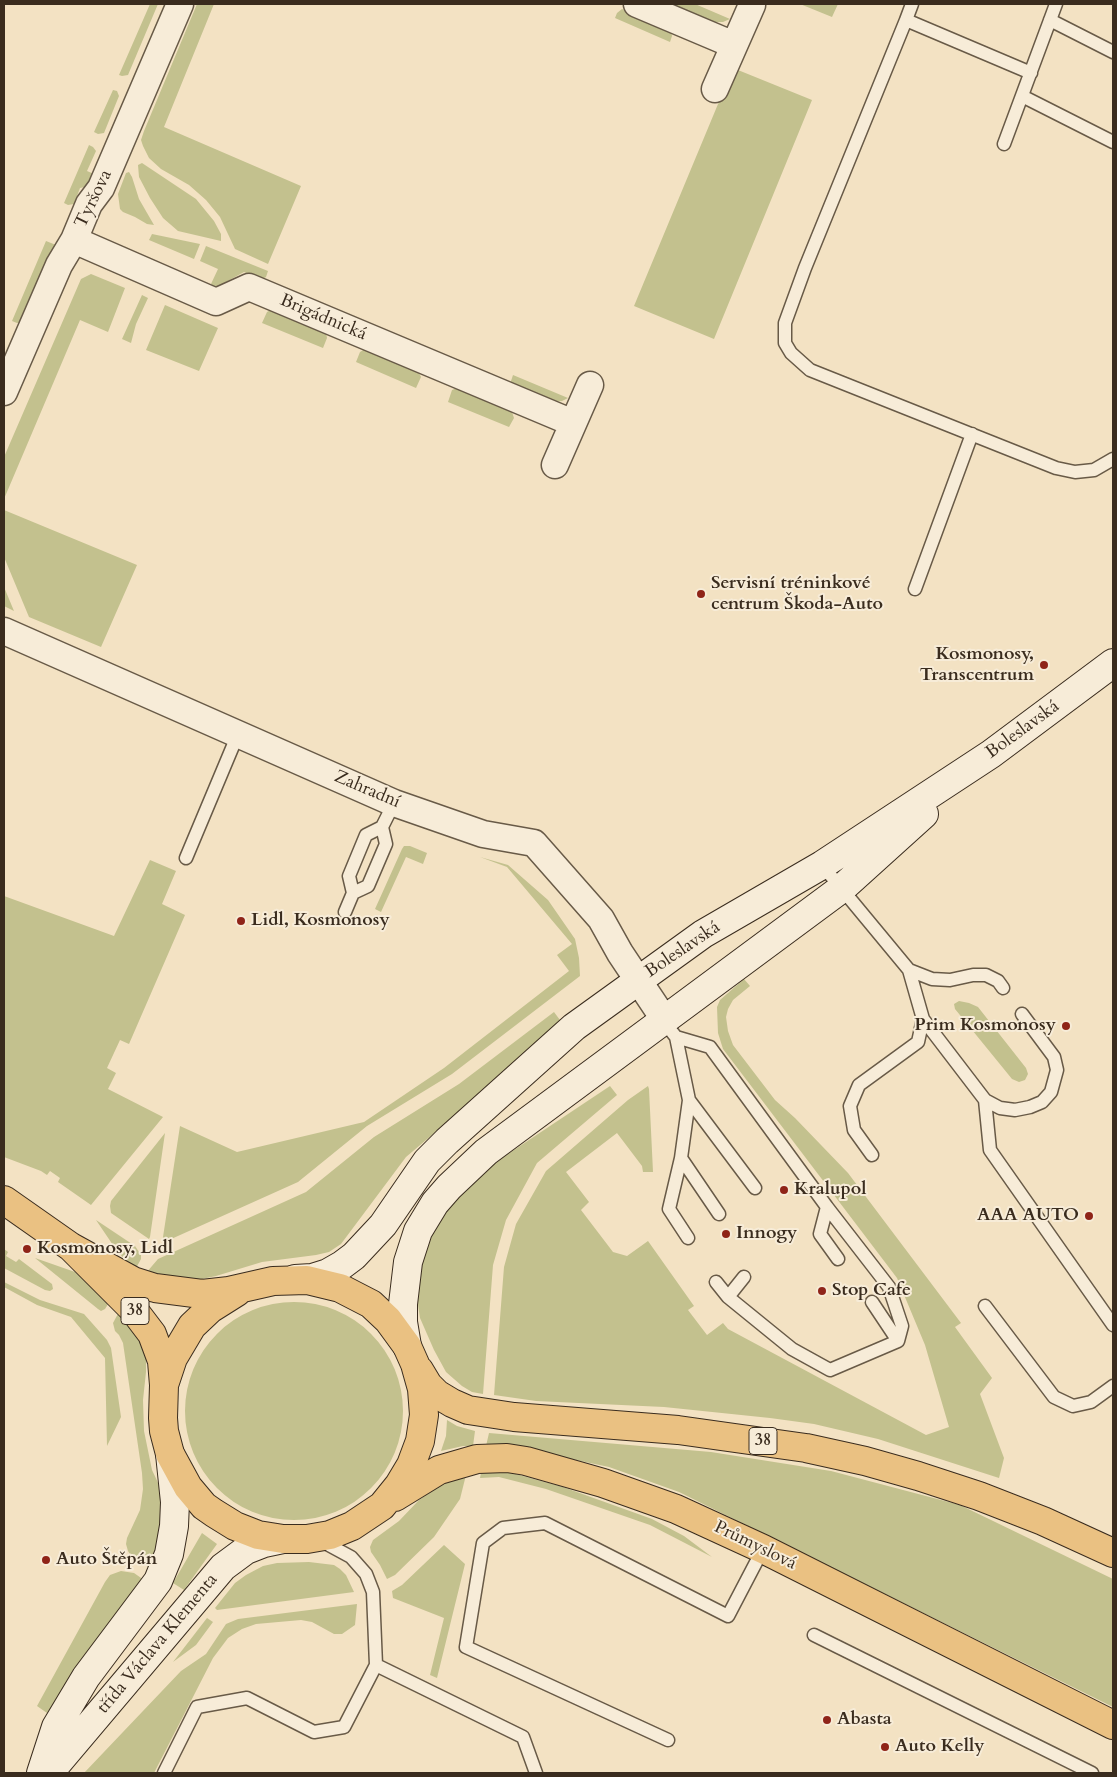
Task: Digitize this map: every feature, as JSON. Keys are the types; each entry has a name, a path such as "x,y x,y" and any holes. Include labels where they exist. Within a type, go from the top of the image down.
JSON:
{"main road":[{"name":"38","path":"4,1200 71,1247 133,1309 152,1334 162,1361 164,1430 170,1454 188,1487 204,1506 224,1520 246,1531 270,1538 295,1539 330,1534 352,1526 382,1506 405,1477 420,1441 424,1402 421,1382 411,1355"},
{"path":"71,1247 133,1281 155,1288 202,1294 229,1291 252,1285"},
{"name":"38","path":"163,1394 173,1358 192,1326 220,1301 252,1285 273,1280 312,1280 329,1284 361,1298 388,1320 428,1385 452,1404 468,1410 514,1417 678,1430 815,1450 865,1461 970,1493 1043,1521 1113,1553"},
{"name":"Průmyslová","path":"382,1506 424,1479 448,1467 477,1459 507,1458 542,1464 676,1509 763,1549 1113,1725"}],"street":[{"name":"Tyršova","path":"4,392 59,265 74,240 89,204 101,188 180,4"},
{"path":"637,4 734,44"},
{"path":"716,88 752,5"},
{"name":"Brigádnická","path":"74,240 216,302 250,287 573,423"},
{"path":"555,465 590,385"},
{"name":"Zahradní","path":"4,631 394,803 483,834 534,843 600,919 620,953 670,1028"},
{"name":"Boleslavská","path":"295,1279 312,1278 328,1273 354,1256 383,1225 428,1161 447,1141 574,1027 703,934 822,864 991,754 1113,663"},
{"path":"411,1355 403,1322 408,1262 418,1231 435,1203 465,1170 486,1152 670,1028 841,889 991,754"},
{"name":"třída Václava Klementa","path":"41,1773 56,1727 86,1677 158,1581 168,1554 174,1526 175,1502 170,1454"},
{"name":"třída Václava Klementa","path":"49,1773 233,1557 264,1543 295,1539"}],"lane":[{"path":"912,4 805,268 785,323 785,342 792,353 810,370 1056,468 1075,472 1094,470 1113,459"},
{"path":"1004,144 1056,4"},
{"path":"906,20 1031,73"},
{"path":"1050,20 1113,52"},
{"path":"1022,96 1113,142"},
{"path":"915,589 972,434"},
{"path":"186,858 238,734"},
{"path":"345,912 353,893 349,876 366,835 382,827 394,803"},
{"path":"353,893 368,886 386,844 382,827"},
{"path":"822,864 909,970 923,1019 985,1100 1000,1108 1015,1110 1042,1102 1051,1092 1057,1070 1054,1057 1022,1014"},
{"path":"909,970 932,979 950,980 973,975 986,975 998,981 1003,988"},
{"path":"872,1155 854,1130 850,1106 859,1085 918,1042 923,1019"},
{"path":"670,1028 689,1100 755,1188"},
{"path":"670,1028 710,1047 827,1207 889,1287 902,1326 898,1340"},
{"path":"688,1238 669,1209 681,1158 689,1100"},
{"path":"985,1100 990,1150 1113,1325"},
{"path":"681,1158 720,1214"},
{"path":"827,1207 820,1234 838,1259"},
{"path":"728,1297 744,1277"},
{"path":"716,1282 728,1297 792,1349 830,1370 898,1340"},
{"path":"872,1302 898,1340"},
{"path":"985,1306 1054,1397 1073,1406 1090,1402 1113,1386"},
{"path":"668,1740 466,1647 483,1543 503,1528 545,1523 728,1616 763,1549"},
{"path":"164,1773 197,1707 247,1698 314,1732 344,1727 376,1665 373,1592 366,1574 351,1557 327,1544 295,1539"},
{"path":"814,1635 1092,1773"},
{"path":"376,1665 523,1737 536,1773"}],"shaded area":[{"path":"150,4 158,4 128,75 119,75"},
{"path":"197,4 214,4 164,127 301,186 268,264 235,249 220,217 206,200 189,185 161,169 149,158 141,140"},
{"path":"672,4 695,4 730,19 723,22 711,22 672,6"},
{"path":"800,4 838,4 832,17"},
{"path":"622,9 671,31 670,42 615,18"},
{"path":"733,68 812,100 714,339 634,306"},
{"path":"113,90 117,91 119,96 104,133 98,134 94,132"},
{"path":"89,145 96,151 87,171 94,174 89,186 80,188 74,204 68,205 64,203"},
{"path":"142,163 196,199 214,221 221,234 221,241 178,231 163,218 139,177 138,165"},
{"path":"129,172 139,199 154,225 147,224 120,209 118,194 126,173"},
{"path":"152,234 200,244 194,259 149,240"},
{"path":"46,241 56,245 23,322 17,323 12,321"},
{"path":"206,246 268,271 266,277 261,280 244,272 215,288 211,284 218,269 200,261"},
{"path":"91,274 125,288 108,332 80,320 4,499 4,457 81,279"},
{"path":"142,295 148,298 136,324 131,343 122,339"},
{"path":"165,305 218,328 199,371 146,350"},
{"path":"272,309 326,332 327,338 323,348 262,323 267,312"},
{"path":"365,349 419,373 421,377 416,388 356,362 360,352"},
{"path":"513,375 568,398 553,402 512,386"},
{"path":"457,388 512,412 514,418 509,427 448,402 452,390"},
{"path":"4,510 137,565 101,647 29,617 4,557"},
{"path":"4,587 14,611 4,606"},
{"path":"404,846 410,846 427,853 423,864 406,857 381,912 375,909"},
{"path":"480,857 508,865 548,900 575,939 580,976 452,1074 367,1126 298,1182 169,1240 164,1240 180,1126 237,1152 364,1122 444,1068 569,971 557,955 572,944 507,867"},
{"path":"150,860 176,871 162,904 185,915 129,1044 120,1040 107,1068 116,1073 108,1089 163,1117 91,1205 58,1182 60,1178 50,1171 47,1175 4,1157 4,896 114,936"},
{"path":"744,979 750,986 733,1000 726,1017 733,1045 775,1100 848,1173 961,1323 955,1327 992,1378 980,1394 1004,1458 999,1478 878,1439 814,1424 664,1407 536,1401 494,1395 504,1267 516,1224 546,1171 628,1100 648,1086 653,1172 643,1172 642,1166 617,1133 566,1172 589,1202 581,1210 613,1252 627,1256 648,1241 694,1306 688,1310 707,1335 723,1323 728,1329 926,1435 949,1427 925,1345 897,1278 723,1049 718,1033 717,1007 720,1000"},
{"path":"959,1001 978,1007 1026,1068 1028,1074 1025,1080 1019,1082 1012,1079 955,1009 954,1004"},
{"path":"554,1012 563,1024 406,1157 341,1244 329,1252 262,1262 202,1279 190,1280 146,1273 158,1259 306,1192 374,1137 459,1084"},
{"path":"610,1086 617,1095 537,1163 506,1220 493,1265 483,1394 472,1392 446,1372 420,1318 416,1292 418,1272 426,1243 443,1213 466,1188 496,1162"},
{"path":"165,1133 149,1239 111,1213 110,1206 111,1201"},
{"path":"96,1220 135,1246 141,1255 141,1259 135,1270 117,1251"},
{"path":"4,1249 8,1252 6,1256 16,1262 19,1259 52,1284 53,1289 50,1291 45,1290 4,1268"},
{"path":"35,1258 75,1272 110,1301 105,1309 101,1311 98,1309"},
{"path":"4,1282 40,1300 84,1314 107,1340 111,1348 121,1417 107,1446 105,1358 71,1317 37,1305 4,1287"},
{"path":"283,1302 305,1302 326,1306 346,1314 363,1326 379,1342 391,1359 399,1379 403,1411 399,1443 391,1463 379,1480 363,1496 346,1508 326,1516 305,1520 283,1520 262,1516 242,1508 225,1496 209,1480 197,1463 189,1443 185,1422 185,1400 189,1379 197,1359 209,1342 225,1326 242,1314 262,1306"},
{"path":"120,1310 132,1321 146,1356 143,1400 144,1431 152,1470 160,1487 162,1522 157,1553 150,1568 131,1556 126,1544 140,1510 143,1489 123,1343 115,1331 113,1323"},
{"path":"447,1420 457,1426 475,1431 473,1446 463,1446 441,1451 446,1436"},
{"path":"489,1433 711,1452 831,1471 960,1505 1113,1579 1113,1707 679,1492 609,1467 543,1453 486,1446"},
{"path":"481,1473 512,1473 563,1487 652,1519 684,1536 712,1557 650,1525 546,1489 499,1477 480,1478"},
{"path":"466,1475 460,1499 434,1537 395,1575 387,1579 371,1552 370,1547 373,1540 399,1521 419,1500 443,1484"},
{"path":"202,1533 217,1544 184,1590 173,1583"},
{"path":"444,1545 465,1564 437,1678 430,1675 444,1618 393,1598 392,1591 402,1585"},
{"path":"309,1562 334,1565 340,1569 346,1575 354,1592 217,1610 215,1608 235,1583 263,1566 277,1563"},
{"path":"121,1571 134,1573 144,1580 47,1713 37,1706 105,1582 110,1575"},
{"path":"357,1604 355,1625 342,1634 334,1634 312,1622 301,1620 256,1624 242,1629 228,1638 213,1658 154,1773 84,1773 181,1671 206,1654 226,1624 238,1619"},
{"path":"207,1618 213,1622 196,1645 173,1662"}],"place":[{"name":"Servisní tréninkové centrum Škoda-Auto","path":"701,594"},
{"name":"Kosmonosy, Transcentrum","path":"1044,665"},
{"name":"Lidl, Kosmonosy","path":"241,921"},
{"name":"Prim Kosmonosy","path":"1066,1026"},
{"name":"Kralupol","path":"784,1190"},
{"name":"AAA AUTO","path":"1089,1216"},
{"name":"Innogy","path":"726,1234"},
{"name":"Kosmonosy, Lidl","path":"27,1249"},
{"name":"Stop Cafe","path":"822,1291"},
{"name":"Auto Štěpán","path":"46,1560"},
{"name":"Abasta","path":"827,1720"},
{"name":"Auto Kelly","path":"885,1747"}]}
